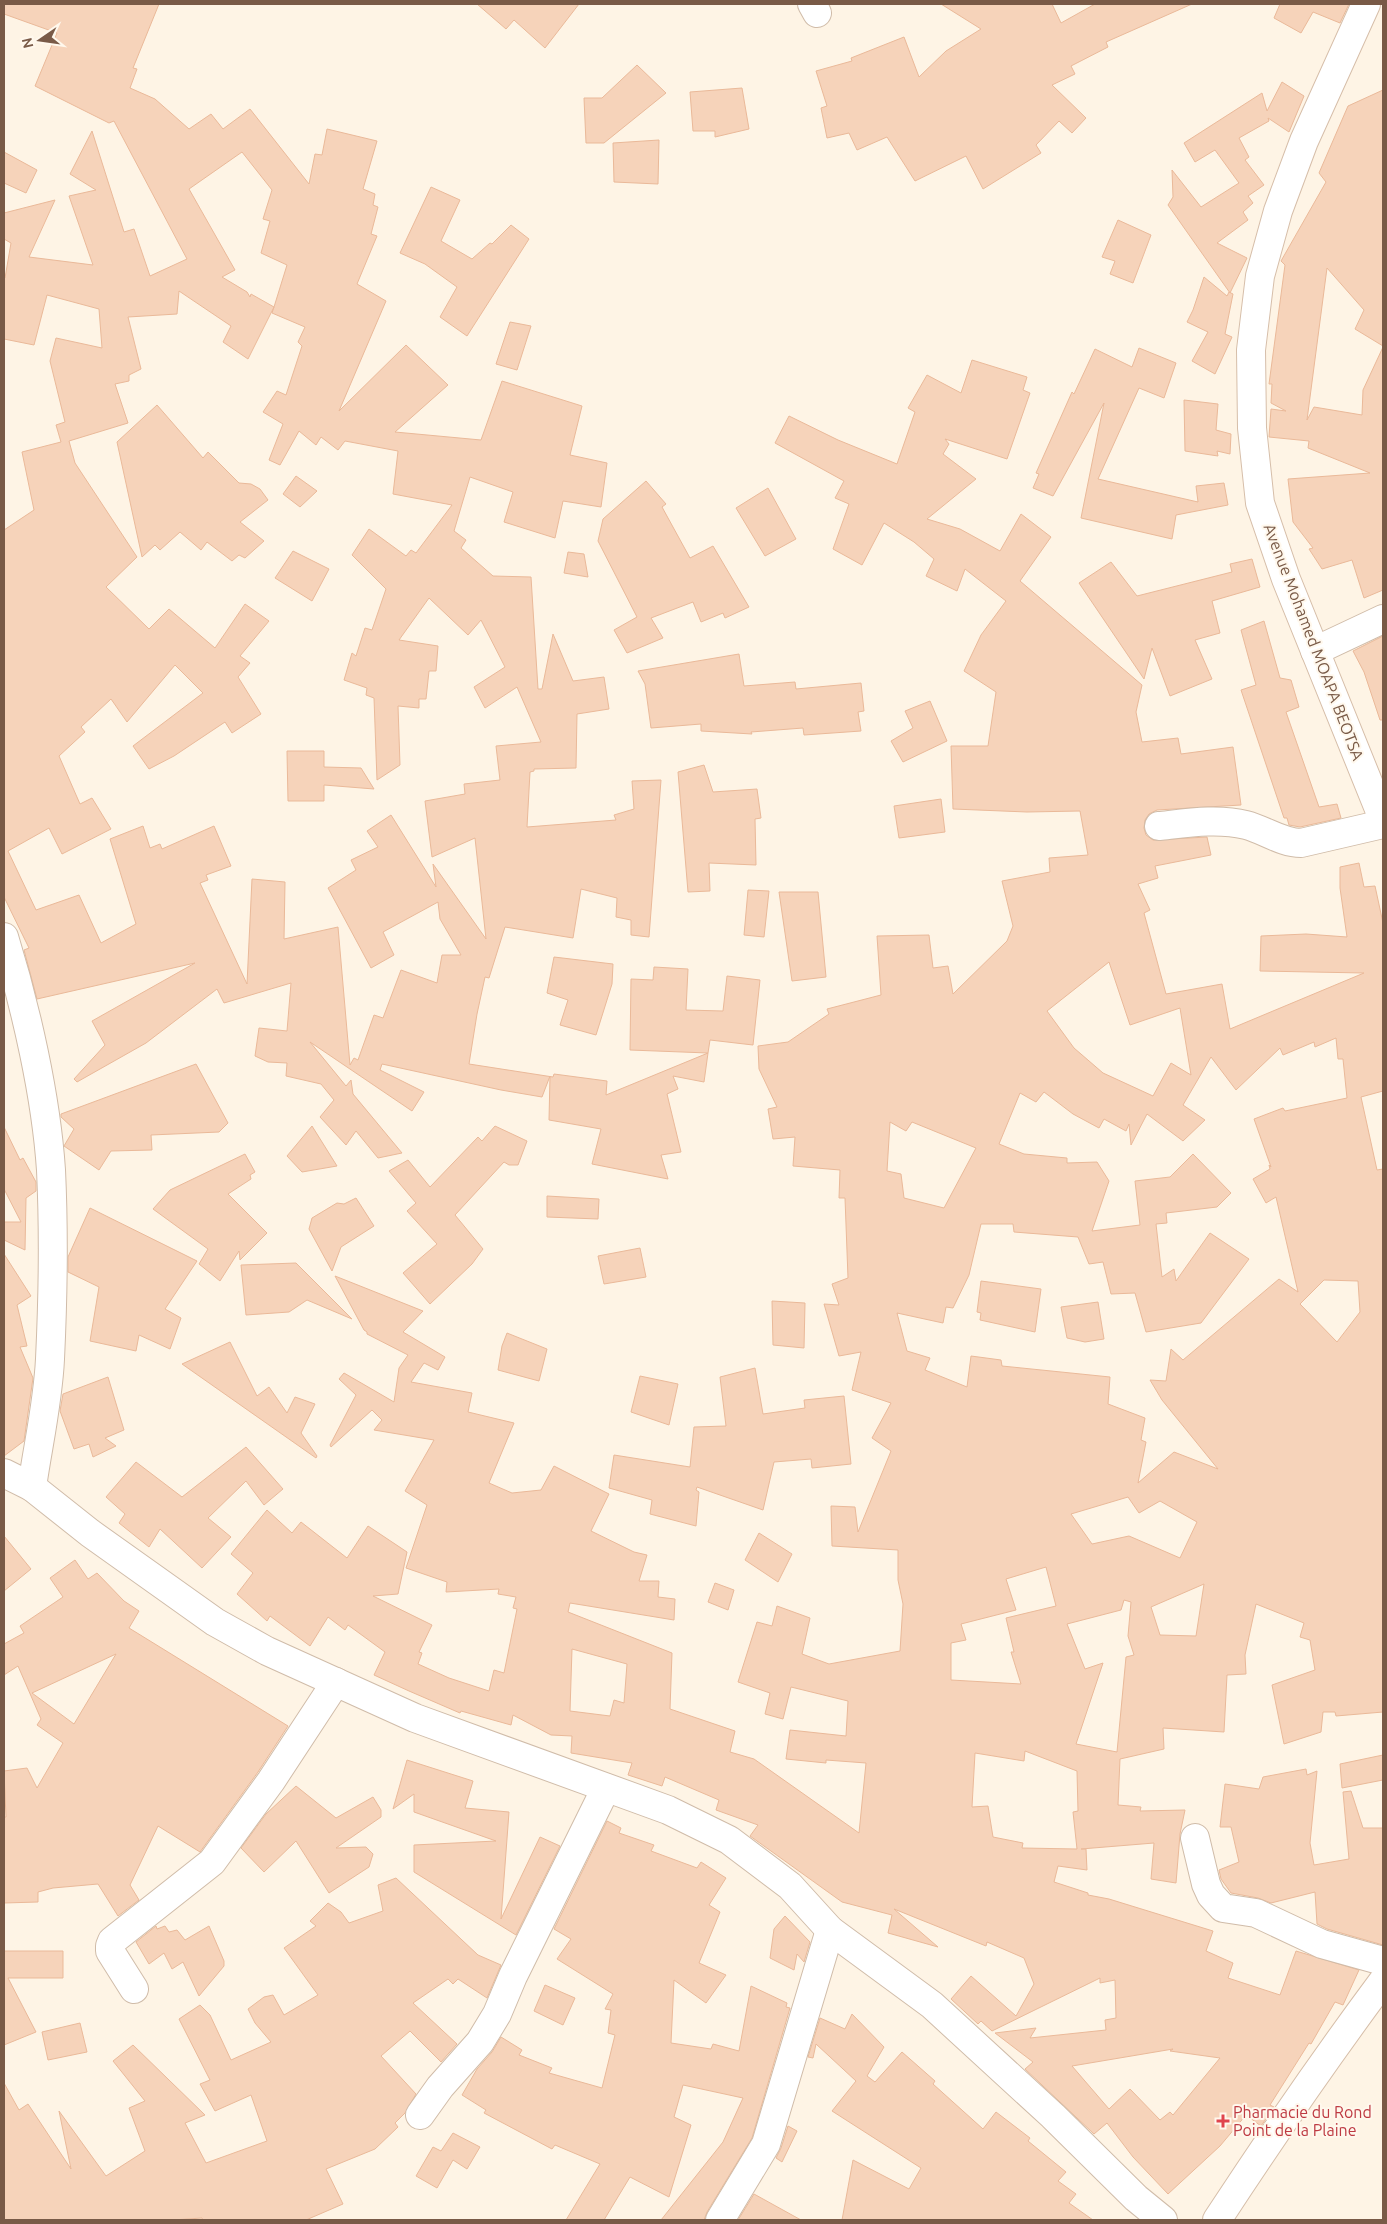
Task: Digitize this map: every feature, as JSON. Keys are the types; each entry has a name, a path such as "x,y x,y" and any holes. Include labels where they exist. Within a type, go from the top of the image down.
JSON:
{"street":[{"name":"Avenue Mohamed MOAPA BEOTSA","path":"1366,4 1304,141 1278,211 1260,276 1251,350 1252,428 1260,503 1286,579 1383,819"},
{"path":"1315,651 1383,619"},
{"path":"1159,826 1185,822 1227,822 1251,827 1289,843 1295,843 1383,824"},
{"path":"4,937 15,974 40,1086 50,1169 52,1239 50,1361 32,1487"},
{"path":"4,1473 32,1487 90,1533 215,1622 267,1651 415,1718 668,1810 729,1840 790,1886 830,1930 932,2005 1053,2116 1136,2198 1163,2220"},
{"path":"134,1989 110,1951 112,1941 212,1862 271,1781 336,1682"},
{"path":"420,2116 440,2087 480,2042 497,2014 513,1976 606,1788"},
{"path":"1195,1838 1206,1884 1211,1895 1223,1908 1256,1913 1322,1944 1383,1961"},
{"path":"720,2220 766,2144 830,1930"},
{"path":"1217,2220 1257,2158 1383,1981"}],"building":[{"path":"4,4 159,4 133,68 137,69 130,88 155,99 189,129 211,114 223,129 250,109 309,184 315,154 322,155 327,129 377,141 363,189 375,194 373,205 378,207 371,234 377,236 357,284 386,301 339,411 406,345 448,385 395,432 481,440 502,381 582,406 570,455 607,463 601,507 563,501 555,538 504,522 513,492 470,477 454,531 466,540 461,548 493,576 531,577 538,689 542,689 553,634 573,681 604,677 609,709 577,714 576,768 534,769 534,771 530,772 527,827 616,820 614,815 634,809 632,781 661,780 649,937 631,935 631,920 616,917 617,898 581,889 573,938 505,927 489,978 485,977 469,1064 550,1077 542,1097 382,1064 380,1070 424,1092 412,1111 310,1042 346,1086 351,1080 353,1094 402,1153 378,1158 356,1131 346,1145 320,1117 334,1100 321,1084 286,1076 287,1063 268,1062 255,1056 259,1028 287,1031 291,983 224,1003 217,989 146,1043 77,1082 74,1079 105,1045 92,1021 195,963 37,999 24,950 29,948 4,897 4,530 34,510 22,452 61,442 56,425 65,422 50,361 56,338 102,348 99,309 47,295 34,345 4,339 4,278 11,243 4,239 4,213 55,200 29,257 93,265 69,196 96,190 70,174 92,131 124,232 134,229 150,276 187,259 114,121 109,123 35,86 57,33 4,14","holes":["242,152 272,190 263,219 270,221 261,253 287,265 274,307 251,294 250,297 247,292 222,277 235,270 189,189","179,291 231,326 223,342 248,359 274,307 272,313 305,327 298,342 302,346 286,395 277,391 263,412 283,424 269,460 280,465 299,431 316,445 321,437 338,450 345,441 398,451 393,494 452,505 416,553 411,550 406,556 369,529 352,555 386,589 372,630 365,628 356,656 352,653 344,680 367,688 366,695 374,698 377,780 400,765 398,706 419,708 419,699 426,699 429,671 436,671 438,646 399,640 429,598 468,635 481,620 505,667 474,687 485,708 517,687 541,742 496,746 500,780 464,784 465,794 425,801 432,857 475,838 486,939 433,864 436,887 391,815 367,831 378,847 351,860 356,870 328,888 371,968 394,955 383,932 438,902 440,919 461,955 442,955 437,983 401,970 383,1018 374,1015 358,1060 354,1058 350,1065 338,927 284,939 285,882 252,879 247,984 200,883 208,880 206,875 231,866 214,826 162,849 160,844 150,848 143,826 110,839 136,924 101,943 79,895 36,910 8,851 49,828 62,854 111,829 92,798 80,804 59,756 85,732 81,727 111,699 127,722 175,665 203,693 133,746 149,769 174,756 225,722 232,733 261,714 238,677 250,663 240,656 269,621 245,604 215,648 169,609 149,629 106,587 137,557 75,463 69,441 128,423 115,384 129,381 129,375 141,369 128,317 177,314"]},
{"path":"477,4 579,4 545,48 514,20 506,29"},
{"path":"941,4 1052,4 1061,23 1095,4 1192,4 1106,42 1108,47 1071,66 1075,74 1052,85 1086,118 1072,133 1059,121 1036,145 1041,153 983,189 966,156 915,181 887,137 857,150 849,133 827,138 821,108 827,106 816,71 852,61 851,58 904,37 919,77 946,51 981,29"},
{"path":"1280,4 1349,4 1340,23 1313,12 1301,33 1274,18"},
{"path":"637,65 666,93 604,143 586,143 584,98 602,98"},
{"path":"1282,82 1304,96 1289,132 1268,118 1269,121 1239,138 1249,157 1245,160 1264,185 1248,196 1253,203 1243,212 1248,220 1217,243 1247,258 1230,293 1168,205 1173,197 1172,170 1201,207 1239,183 1215,150 1195,162 1184,143 1262,93 1267,111"},
{"path":"742,88 749,129 715,137 715,131 693,131 690,92"},
{"path":"1383,90 1383,346 1355,329 1364,310 1327,268 1307,420 1314,407 1362,415 1363,390 1383,347 1383,590 1364,598 1352,560 1322,569 1309,549 1313,548 1293,522 1288,479 1370,473 1308,448 1309,441 1269,437 1271,409 1286,411 1271,403 1272,384 1269,384 1285,265 1281,261 1326,182 1319,173 1348,106"},
{"path":"659,140 658,184 614,182 613,143"},
{"path":"4,152 37,170 26,193 4,183"},
{"path":"431,187 460,200 441,241 472,259 490,243 492,244 511,225 529,239 467,336 440,317 457,287 425,264 400,253"},
{"path":"1118,220 1151,235 1133,283 1110,274 1115,261 1102,257"},
{"path":"1204,277 1227,296 1229,292 1233,294 1225,334 1232,337 1215,374 1192,361 1208,332 1187,322"},
{"path":"510,322 531,326 517,370 496,364"},
{"path":"1139,348 1176,363 1164,398 1139,388 1098,479 1198,502 1196,486 1224,483 1228,505 1176,515 1172,539 1081,518 1104,403 1053,496 1033,488 1039,474 1036,473 1072,392 1074,394 1095,349 1132,367"},
{"path":"972,360 1027,377 1023,390 1030,393 1007,459 945,439 949,444 943,454 976,479 927,519 960,529 1000,551 1021,514 1051,537 1020,581 1142,685 1136,712 1142,742 1178,738 1181,754 1233,747 1241,805 1157,810 1149,814 1145,820 1144,828 1146,835 1153,840 1207,837 1211,855 1155,866 1158,878 1138,884 1150,910 1144,913 1166,994 1222,984 1230,1029 1364,973 1260,971 1261,936 1306,934 1347,937 1340,888 1340,867 1359,863 1364,887 1375,886 1383,923 1383,1091 1361,1097 1377,1170 1383,1169 1383,1712 1336,1716 1335,1712 1323,1712 1321,1732 1284,1744 1272,1685 1315,1670 1310,1640 1300,1637 1304,1623 1256,1604 1245,1655 1246,1674 1227,1675 1224,1732 1163,1728 1164,1749 1120,1759 1118,1805 1141,1807 1140,1811 1185,1810 1180,1834 1176,1883 1151,1879 1154,1843 1081,1849 1086,1849 1087,1870 1058,1866 1054,1882 1088,1893 1088,1895 1109,1899 1213,1931 1206,1951 1233,1963 1228,1978 1280,1995 1296,1951 1359,1970 1343,2005 1335,2002 1311,2044 1309,2043 1270,2105 1274,2107 1261,2126 1246,2115 1220,2146 1168,2194 1133,2157 1107,2123 1094,2134 1025,2069 1033,2062 995,2033 1036,2028 1030,2038 1106,2030 1105,2020 1116,2018 1115,1980 1100,1983 1100,1978 992,2031 981,2021 978,2024 951,1999 971,1976 1016,2016 1034,1984 1024,1958 987,1942 986,1946 894,1909 938,1947 888,1933 892,1915 842,1902 750,1836 758,1825 716,1810 719,1800 665,1777 662,1786 628,1775 632,1763 571,1753 572,1736 551,1735 513,1715 511,1725 461,1711 460,1713 374,1675 385,1652 348,1625 345,1630 328,1617 310,1646 270,1616 267,1621 237,1594 253,1573 231,1554 267,1510 292,1533 301,1522 347,1558 368,1526 407,1552 398,1594 373,1596 432,1625 419,1652 422,1653 418,1664 449,1678 489,1691 494,1670 504,1673 517,1609 513,1608 516,1597 498,1594 499,1589 446,1592 447,1582 406,1568 427,1505 405,1491 434,1440 374,1430 382,1420 372,1410 331,1447 330,1445 356,1395 339,1379 344,1373 394,1402 399,1368 408,1355 367,1334 335,1276 423,1311 403,1332 445,1357 438,1370 424,1363 411,1382 472,1393 468,1412 514,1423 489,1483 512,1493 541,1490 554,1466 609,1494 591,1531 634,1552 647,1555 639,1581 659,1581 658,1597 675,1599 674,1620 570,1603 568,1612 672,1653 670,1709 735,1731 730,1752 754,1759 859,1833 866,1763 826,1760 826,1763 786,1759 790,1730 846,1736 848,1701 791,1687 783,1719 765,1714 770,1693 738,1682 757,1622 772,1626 777,1606 810,1618 802,1654 829,1664 900,1651 903,1604 898,1580 898,1550 832,1546 831,1506 855,1507 858,1532 891,1451 872,1438 891,1403 852,1390 861,1352 839,1356 824,1304 839,1305 832,1284 848,1278 845,1198 839,1198 840,1170 793,1166 795,1137 773,1139 768,1109 777,1107 759,1069 758,1046 788,1042 829,1014 827,1009 881,995 877,936 929,935 933,968 948,966 953,994 1007,941 1013,926 1002,881 1050,872 1049,858 1088,855 1080,811 1027,812 953,809 951,746 988,746 996,692 964,671 981,635 1006,601 965,569 957,591 926,576 934,559 914,542 884,523 862,565 833,549 849,504 835,498 844,481 775,443 789,416 838,440 897,464 915,412 908,408 927,375 961,393","holes":["1109,962 1130,1025 1180,1008 1191,1075 1171,1063 1153,1096 1103,1073 1074,1048 1047,1011","1336,1038 1338,1059 1343,1059 1347,1098 1285,1111 1283,1108 1254,1119 1271,1167 1269,1165 1270,1169 1253,1179 1266,1203 1276,1197 1298,1292 1279,1279 1183,1360 1171,1349 1166,1381 1150,1380 1162,1400 1218,1469 1174,1452 1138,1483 1146,1442 1141,1440 1145,1418 1108,1404 1110,1377 1002,1366 1001,1360 971,1356 967,1387 925,1370 930,1358 907,1351 897,1313 943,1323 946,1307 953,1308 969,1275 981,1224 1013,1224 1014,1232 1078,1237 1089,1264 1103,1262 1111,1294 1135,1293 1146,1332 1201,1323 1249,1259 1210,1233 1176,1281 1174,1269 1162,1277 1156,1224 1167,1223 1166,1213 1217,1207 1231,1193 1193,1154 1170,1177 1135,1181 1140,1225 1092,1231 1109,1181 1097,1162 1067,1163 1067,1158 1024,1154 999,1144 1020,1093 1036,1102 1044,1092 1073,1114 1099,1128 1104,1119 1126,1131 1129,1124 1131,1145 1147,1114 1183,1141 1205,1120 1183,1105 1211,1057 1236,1090 1280,1048 1283,1055 1314,1042 1315,1047","890,1122 906,1131 912,1122 976,1148 944,1208 904,1198 901,1174 887,1171","1324,1280 1358,1281 1360,1312 1337,1342 1300,1304","1128,1497 1139,1513 1160,1501 1197,1522 1180,1558 1129,1536 1092,1544 1071,1514","1046,1567 1056,1606 1006,1618 1014,1652 1011,1652 1021,1684 951,1680 951,1643 966,1640 961,1624 1016,1610 1006,1579","1204,1584 1196,1636 1160,1635 1151,1607","1124,1600 1131,1602 1128,1636 1134,1655 1126,1657 1117,1752 1076,1744 1103,1663 1085,1669 1067,1624 1121,1610","572,1649 627,1664 624,1703 614,1700 610,1716 570,1711","1025,1751 1077,1771 1078,1811 1073,1812 1077,1849 1022,1848 1023,1843 993,1837 988,1806 972,1807 975,1753 1024,1761","1173,2049 1170,2051 1220,2058 1173,2115 1170,2112 1160,2120 1130,2089 1109,2109 1072,2066"]},
{"path":"1184,400 1218,404 1216,430 1231,434 1230,454 1217,451 1218,456 1185,451"},
{"path":"157,405 203,458 208,452 239,483 251,484 260,489 268,500 240,522 264,541 245,558 239,555 232,561 207,542 201,550 180,532 160,550 155,545 142,557 117,442"},
{"path":"296,476 317,491 300,507 283,494"},
{"path":"646,481 666,504 662,507 690,558 713,546 749,607 725,618 723,613 701,622 693,602 651,618 663,638 627,653 614,630 637,617 598,541 603,519"},
{"path":"768,488 796,539 765,556 736,508"},
{"path":"293,551 329,569 312,601 275,578"},
{"path":"568,552 584,554 588,577 564,573"},
{"path":"1252,559 1260,587 1212,601 1220,633 1195,640 1212,679 1170,696 1152,648 1144,679 1079,583 1111,562 1137,596 1232,572 1230,564"},
{"path":"1264,621 1280,678 1291,680 1299,707 1286,712 1319,807 1337,804 1341,818 1300,827 1289,825 1287,818 1284,818 1241,690 1256,685 1241,630"},
{"path":"1383,636 1383,720 1380,720 1364,672 1353,651"},
{"path":"739,654 744,686 795,682 796,689 861,683 864,711 858,712 861,731 804,735 803,728 751,732 752,734 701,731 701,724 651,728 645,684 638,671"},
{"path":"930,701 947,741 903,762 891,741 913,728 905,711"},
{"path":"287,751 324,751 324,767 361,768 374,789 324,785 324,801 288,801"},
{"path":"704,765 713,792 757,789 761,818 755,819 756,865 709,863 710,891 688,892 678,772"},
{"path":"941,799 945,832 899,838 894,806"},
{"path":"748,890 769,891 764,937 744,935"},
{"path":"779,892 818,892 826,977 792,981"},
{"path":"554,957 613,964 612,984 596,1035 560,1025 568,1000 547,993"},
{"path":"654,967 688,969 686,1010 723,1011 727,976 760,980 753,1045 710,1040 708,1053 630,1050 631,979 653,980"},
{"path":"708,1053 704,1082 673,1076 678,1089 667,1094 681,1152 661,1155 668,1179 592,1164 601,1129 549,1120 550,1077 553,1077 554,1074 607,1081 606,1095"},
{"path":"196,1064 228,1123 219,1132 151,1135 152,1150 111,1151 99,1170 64,1146 74,1129 61,1117 61,1114"},
{"path":"312,1126 337,1166 302,1172 287,1156"},
{"path":"495,1126 527,1141 518,1165 509,1165 504,1162 455,1215 483,1249 472,1264 430,1304 403,1273 437,1244 407,1211 416,1203 389,1171 408,1160 430,1187 478,1137 482,1141"},
{"path":"4,1127 20,1160 23,1158 36,1182 36,1191 26,1198 25,1250 4,1240 4,1222 21,1222 4,1189"},
{"path":"245,1154 255,1172 250,1175 251,1179 228,1194 267,1233 240,1260 239,1251 220,1281 199,1264 208,1249 153,1209 170,1190"},
{"path":"547,1196 599,1199 598,1219 547,1217"},
{"path":"356,1198 374,1226 341,1247 332,1271 309,1229 312,1218 337,1203 344,1204"},
{"path":"90,1208 197,1261 165,1309 181,1318 170,1349 139,1335 136,1351 90,1341 99,1287 68,1272 68,1257"},
{"path":"640,1248 646,1277 604,1284 598,1256"},
{"path":"4,1254 31,1296 17,1305 27,1346 20,1347 33,1378 24,1441 4,1456"},
{"path":"296,1263 352,1319 307,1300 289,1312 246,1315 241,1265"},
{"path":"981,1281 1041,1289 1035,1332 980,1320 981,1313 977,1312"},
{"path":"772,1301 805,1303 804,1348 773,1345"},
{"path":"1098,1302 1104,1339 1085,1342 1067,1338 1061,1307"},
{"path":"507,1333 547,1349 539,1381 498,1370 502,1346"},
{"path":"230,1342 257,1396 269,1387 287,1413 295,1397 315,1404 301,1433 317,1456 316,1458 182,1364"},
{"path":"755,1368 763,1414 805,1408 804,1400 844,1396 851,1464 812,1468 811,1459 774,1462 763,1510 697,1487 696,1490 699,1492 696,1526 650,1514 652,1500 609,1488 614,1455 690,1467 694,1427 726,1426 720,1377"},
{"path":"640,1376 678,1384 669,1425 631,1412"},
{"path":"108,1377 124,1430 105,1438 116,1446 93,1457 89,1444 74,1449 60,1411 63,1394"},
{"path":"246,1447 283,1489 264,1505 246,1481 208,1518 231,1537 202,1568 160,1529 149,1547 119,1523 125,1514 106,1497 136,1462 182,1497"},
{"path":"759,1533 792,1554 778,1582 745,1560"},
{"path":"4,1536 31,1569 4,1591"},
{"path":"75,1560 88,1579 97,1573 124,1601 139,1611 129,1628 288,1726 258,1772 200,1852 158,1826 130,1885 139,1900 118,1916 98,1884 53,1888 38,1892 38,1902 4,1903 4,1817 6,1817 4,1771 27,1768 37,1788 63,1743 37,1725 41,1719 18,1666 4,1675 4,1644 24,1633 20,1626 63,1597 50,1578","holes":["116,1654 74,1724 32,1693"]},
{"path":"715,1583 734,1590 728,1610 708,1602"},
{"path":"1383,1755 1383,1780 1342,1788 1340,1764"},
{"path":"407,1760 473,1781 465,1808 509,1812 501,1919 540,1837 560,1846 516,1935 414,1872 414,1845 496,1841 414,1812 414,1794 393,1809"},
{"path":"1306,1769 1307,1775 1317,1771 1310,1843 1314,1865 1349,1859 1343,1792 1351,1791 1363,1828 1383,1828 1383,1945 1327,1929 1317,1924 1315,1892 1271,1903 1258,1898 1231,1893 1221,1879 1219,1870 1239,1862 1231,1827 1220,1827 1225,1784 1259,1789 1263,1777"},
{"path":"296,1786 336,1818 373,1797 381,1810 381,1817 336,1848 366,1847 373,1854 369,1867 329,1893 296,1841 264,1872 241,1848 266,1814"},
{"path":"607,1821 621,1828 619,1833 654,1845 651,1851 697,1868 701,1862 726,1878 709,1905 720,1912 699,1963 726,1975 706,2003 674,1980 671,2043 711,2049 713,2044 739,2051 751,1986 787,2003 786,2007 790,2008 752,2138 704,2220 661,2220 723,2142 743,2098 683,2085 674,2117 691,2125 669,2197 630,2177 604,2220 566,2220 600,2164 555,2145 552,2149 484,2113 486,2110 462,2095 477,2069 492,2052 501,2037 522,2050 519,2055 552,2068 549,2073 602,2088 615,2035 608,2033 611,2010 605,2009 613,1994 557,1959 571,1939 554,1929"},
{"path":"396,1878 478,1955 501,1965 487,1998 458,1979 453,1984 448,1979 413,2003 457,2044 441,2062 410,2031 381,2056 416,2094 405,2113 395,2123 398,2127 375,2149 326,2169 343,2204 306,2220 203,2220 202,2218 173,2220 4,2220 4,2083 19,2110 28,2104 71,2169 59,2111 106,2176 145,2151 129,2108 145,2101 113,2061 133,2045 205,2115 185,2123 206,2163 267,2141 251,2095 215,2111 200,2084 210,2080 179,2019 200,2005 210,2015 231,2060 271,2042 255,2023 248,2009 264,1997 273,1995 284,2015 318,1995 284,1948 316,1926 310,1921 328,1903 341,1912 349,1923 383,1911 378,1885"},
{"path":"785,1916 810,1942 804,1962 797,1954 794,1970 770,1958 774,1929"},
{"path":"156,1926 157,1929 165,1926 169,1932 177,1930 185,1940 209,1926 224,1961 224,1966 199,1996 183,1962 172,1969 164,1953 149,1964 136,1942"},
{"path":"4,1951 63,1951 63,1978 8,1978 36,2032 4,2045"},
{"path":"545,1985 575,1998 563,2025 534,2011"},
{"path":"852,2014 884,2047 867,2076 875,2082 902,2052 935,2081 933,2084 983,2129 996,2112 1030,2138 1028,2141 1066,2172 1058,2181 1076,2194 1069,2203 1093,2220 842,2220 853,2160 909,2189 921,2168 832,2111 856,2081 816,2044 813,2058 808,2057 820,2018 845,2029"},
{"path":"80,2023 87,2052 48,2060 42,2032"},
{"path":"788,2126 797,2131 782,2162 776,2158"},
{"path":"453,2133 480,2147 467,2169 453,2160 437,2188 416,2176 433,2147 441,2151"},
{"path":"754,2194 801,2220 738,2220"}],"place":[{"name":"Pharmacie du Rond Point de la Plaine","path":"1223,2121"}]}
